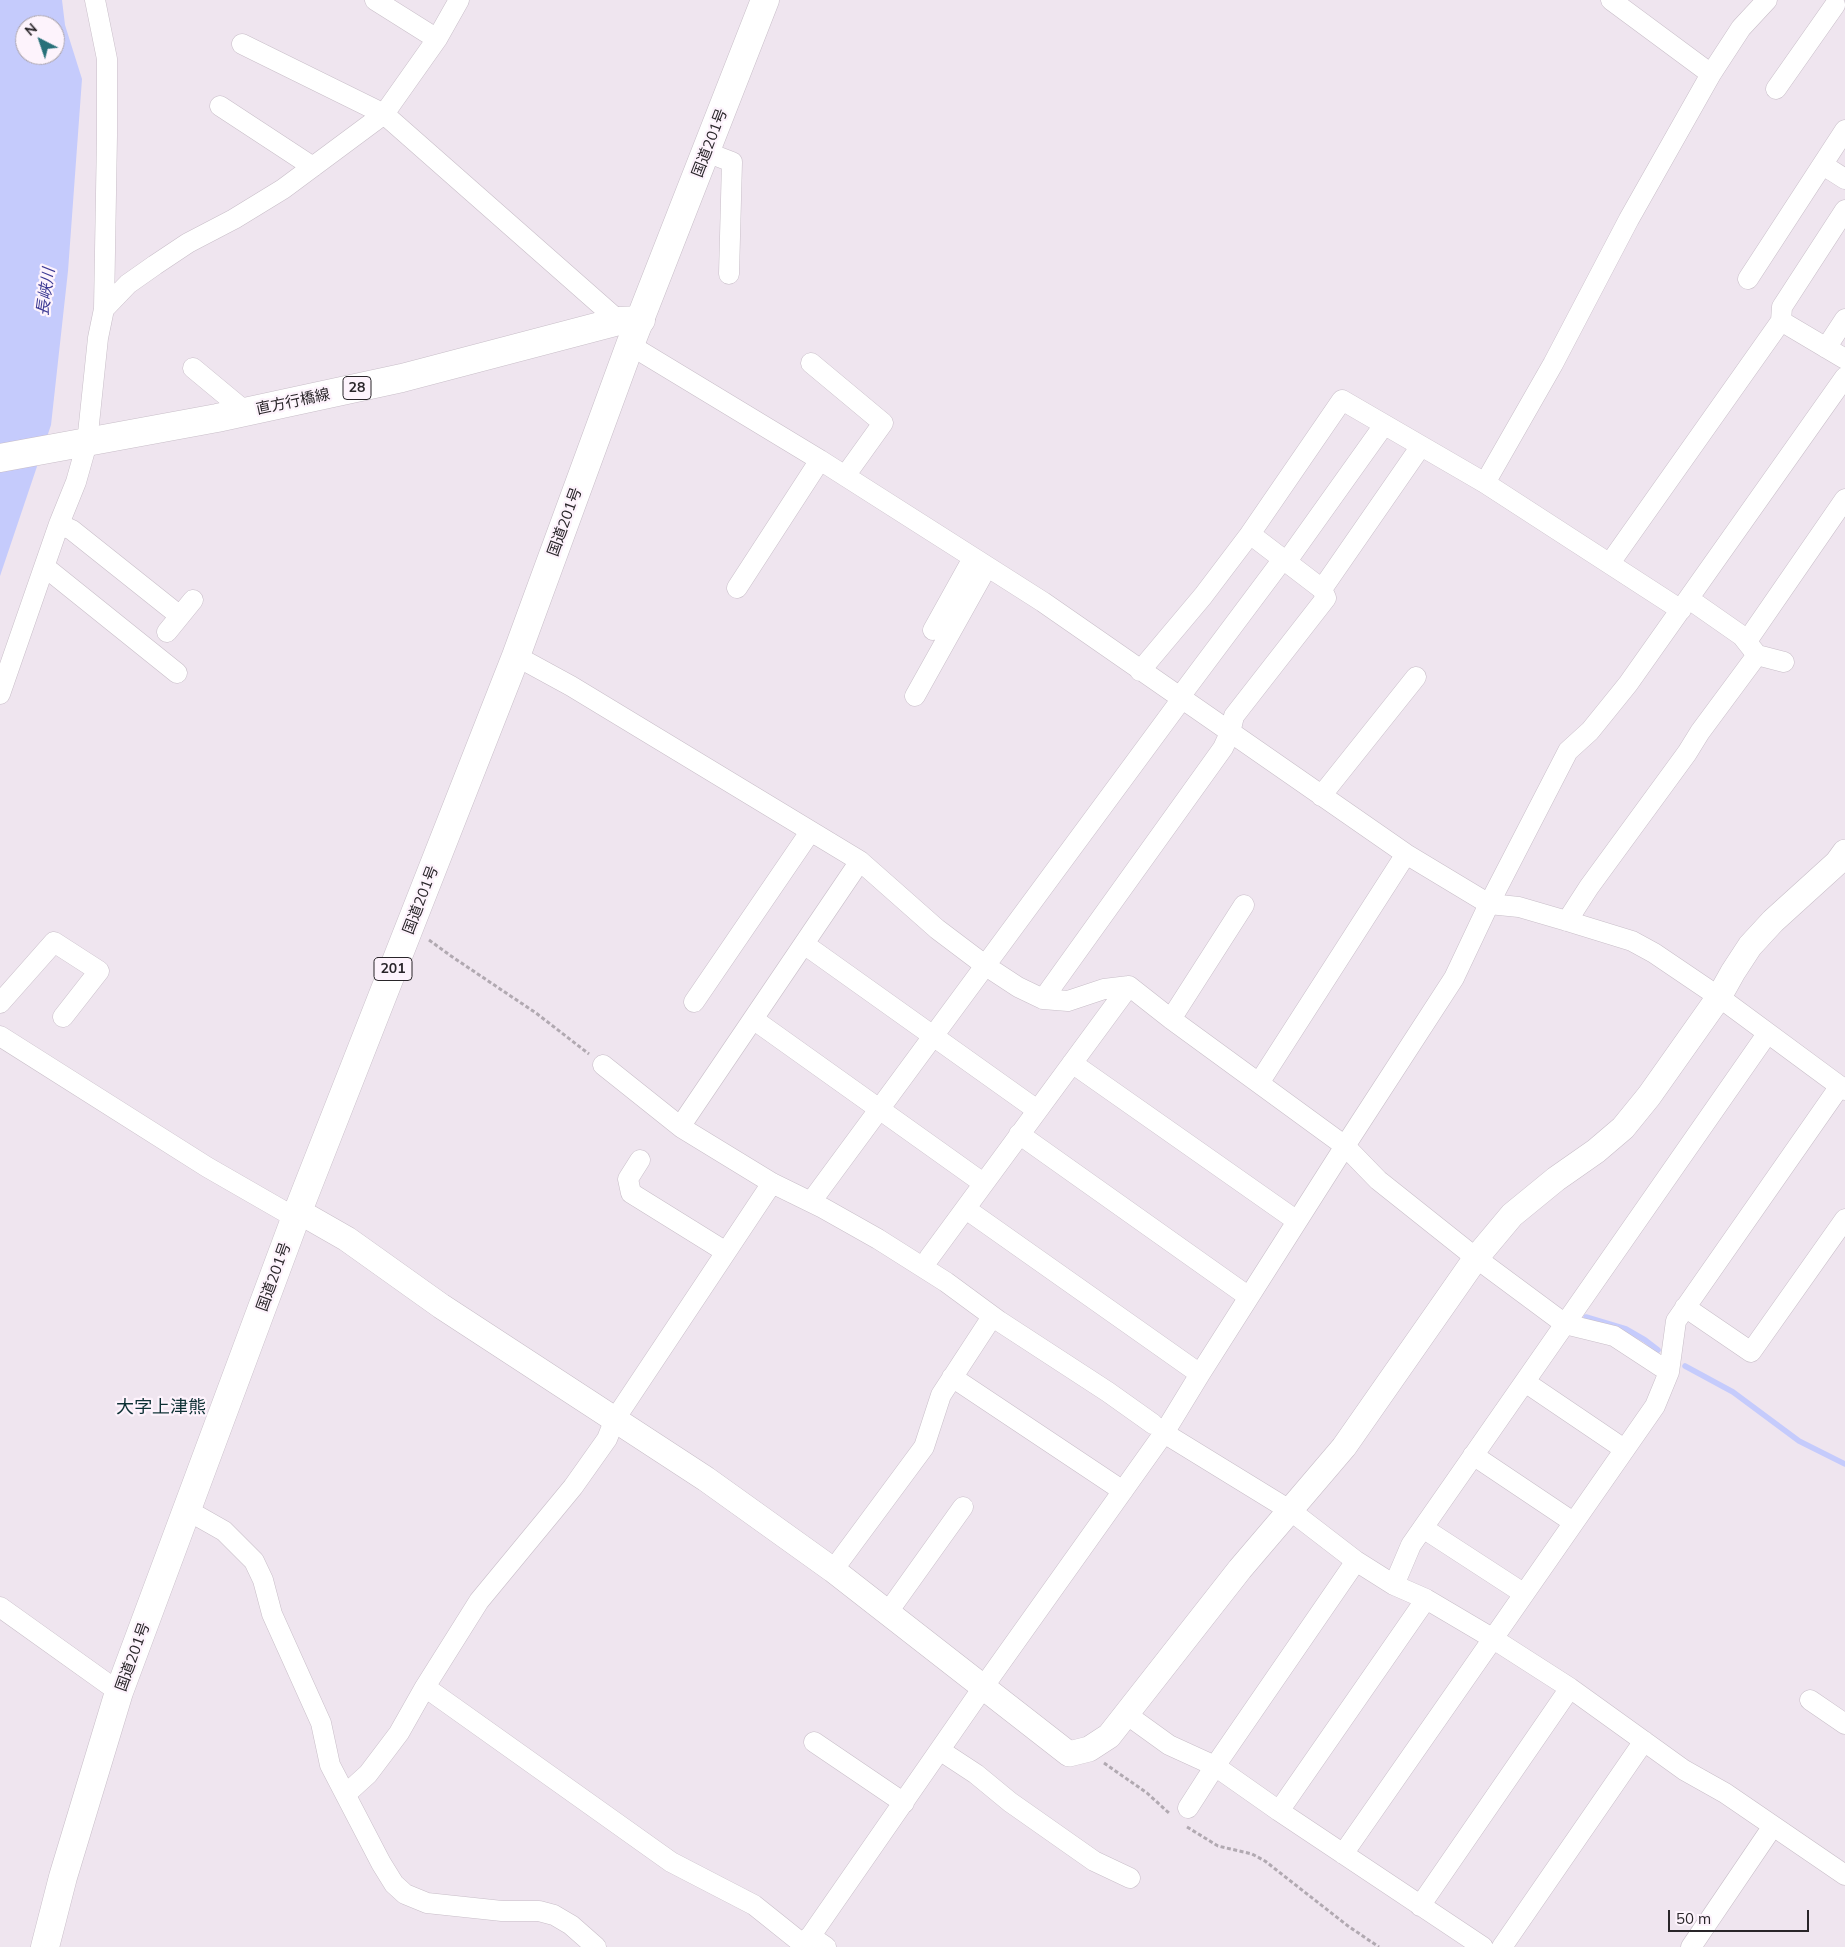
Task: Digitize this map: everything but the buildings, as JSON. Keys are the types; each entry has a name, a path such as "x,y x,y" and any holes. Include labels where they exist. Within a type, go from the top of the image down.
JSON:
{"main road":[{"name":"国道201号","path":"45,1947 63,1877 119,1692 298,1211 516,656 630,329 706,152 765,0"},
{"name":"直方行橋線","path":"0,458 246,412 630,329"}],"street":[{"path":"0,694 59,524 76,482 79,444 104,309 107,60 95,0"},
{"path":"375,0 437,39"},
{"path":"104,309 128,284 188,243 234,219 283,189 384,114 437,39 459,0"},
{"path":"1611,0 1711,74"},
{"path":"1485,483 1553,364 1629,219 1711,74 1741,28 1768,0"},
{"path":"1776,89 1835,5"},
{"path":"242,44 384,114 630,329 820,460 1043,602 1230,734 1406,854 1490,904 1519,907 1567,921 1632,941 1654,952 1719,997 1842,1088 1684,1307 1676,1321 1668,1372 1655,1406 1343,1854"},
{"path":"220,106 313,167"},
{"path":"1748,279 1845,130"},
{"path":"706,152 732,162 729,274"},
{"path":"1822,165 1845,179"},
{"path":"1610,563 1782,321 1782,307 1845,210"},
{"path":"1826,348 1845,319"},
{"path":"1782,321 1845,360"},
{"path":"811,363 883,423 845,476"},
{"path":"193,368 246,412"},
{"path":"425,1687 671,1862 754,1905 811,1944 984,1686 1124,1491 1159,1429 1200,1374 1454,978 1568,751 1590,730 1628,684 1845,377"},
{"path":"1140,671 1250,534 1342,400 1485,483 1610,563 1685,605 1724,622 1752,648 1784,662"},
{"path":"816,1195 986,966 1180,699 1384,425"},
{"path":"1322,589 1422,446"},
{"path":"736,588 820,460"},
{"path":"1567,921 1589,887 1687,753 1752,648 1839,522 1845,499"},
{"path":"59,524 72,530 180,616"},
{"path":"1043,999 1223,748 1230,734 1234,716 1326,598 1322,589 1250,534"},
{"path":"933,630 980,562"},
{"path":"915,696 980,562"},
{"path":"45,567 177,673"},
{"path":"167,632 193,600"},
{"path":"516,656 571,686 860,861 937,929 986,966 1018,987 1043,999 1068,1001 1104,989 1129,986 1170,1019 1345,1146 1378,1180 1476,1258 1565,1324 1614,1336 1668,1372"},
{"path":"1321,796 1416,677"},
{"path":"694,1002 810,832"},
{"path":"0,1036 207,1167 287,1213 298,1211 347,1239 441,1306 706,1479 833,1570 1069,1754 1089,1749 1109,1736 1240,1568 1291,1511 1344,1447 1476,1258 1512,1215 1556,1179 1596,1151 1622,1128 1648,1096 1719,997 1750,946 1773,921 1837,863 1845,852"},
{"path":"1259,1083 1406,854"},
{"path":"686,1118 860,861"},
{"path":"1170,1019 1244,906"},
{"path":"0,1003 54,942 99,971 63,1017"},
{"path":"804,944 1038,1110"},
{"path":"929,1258 1129,986"},
{"path":"753,1019 983,1183"},
{"path":"1394,1585 1411,1545 1422,1528 1767,1034"},
{"path":"1072,1063 1297,1221"},
{"path":"603,1065 682,1128 772,1183 823,1208 878,1239 946,1282 999,1321 1108,1392 1159,1429 1291,1511 1356,1561 1394,1585 1426,1599 1492,1638 1570,1688 1644,1742 1845,1875"},
{"path":"1019,1134 1249,1297"},
{"path":"640,1160 628,1179 631,1193 726,1252"},
{"path":"346,1794 368,1774 399,1733 425,1687 479,1601 573,1487 608,1439 615,1419 772,1183"},
{"path":"966,1209 1200,1374"},
{"path":"1684,1307 1751,1352 1845,1219"},
{"path":"833,1570 924,1447 942,1395 988,1323"},
{"path":"952,1377 1124,1491"},
{"path":"1525,1382 1624,1449"},
{"path":"1473,1455 1574,1522"},
{"path":"888,1612 963,1507"},
{"path":"187,1510 224,1531 254,1561 263,1580 272,1614 321,1723 330,1765 380,1863 394,1884 416,1901 554,1915 571,1925 596,1947"},
{"path":"1422,1528 1523,1594"},
{"path":"1183,1818 1215,1766 1356,1561"},
{"path":"1279,1811 1426,1599"},
{"path":"0,1607 119,1692"},
{"path":"1420,1906 1570,1688"},
{"path":"1810,1700 1845,1724"},
{"path":"1126,1714 1169,1745 1215,1766 1483,1947"},
{"path":"814,1742 904,1803"},
{"path":"1502,1947 1644,1742"},
{"path":"941,1751 976,1774 1010,1802 1094,1861 1130,1878"},
{"path":"1690,1947 1773,1826"}],"path":[{"path":"410,925 451,956 536,1013 603,1065"},
{"path":"1089,1749 1100,1760 1183,1818 1218,1846 1252,1854 1265,1861 1348,1926 1379,1947"}],"water":[{"name":"長峡川","path":"0,0 62,0 64,15 15,15 15,65 65,65 65,25 82,79 68,271 51,425 0,576"}],"waterway":[{"path":"1586,1317 1626,1329 1658,1350"},
{"path":"1685,1366 1733,1392 1799,1441 1845,1464"}],"district":[{"name":"大字上津熊","path":"161,1408"}]}
